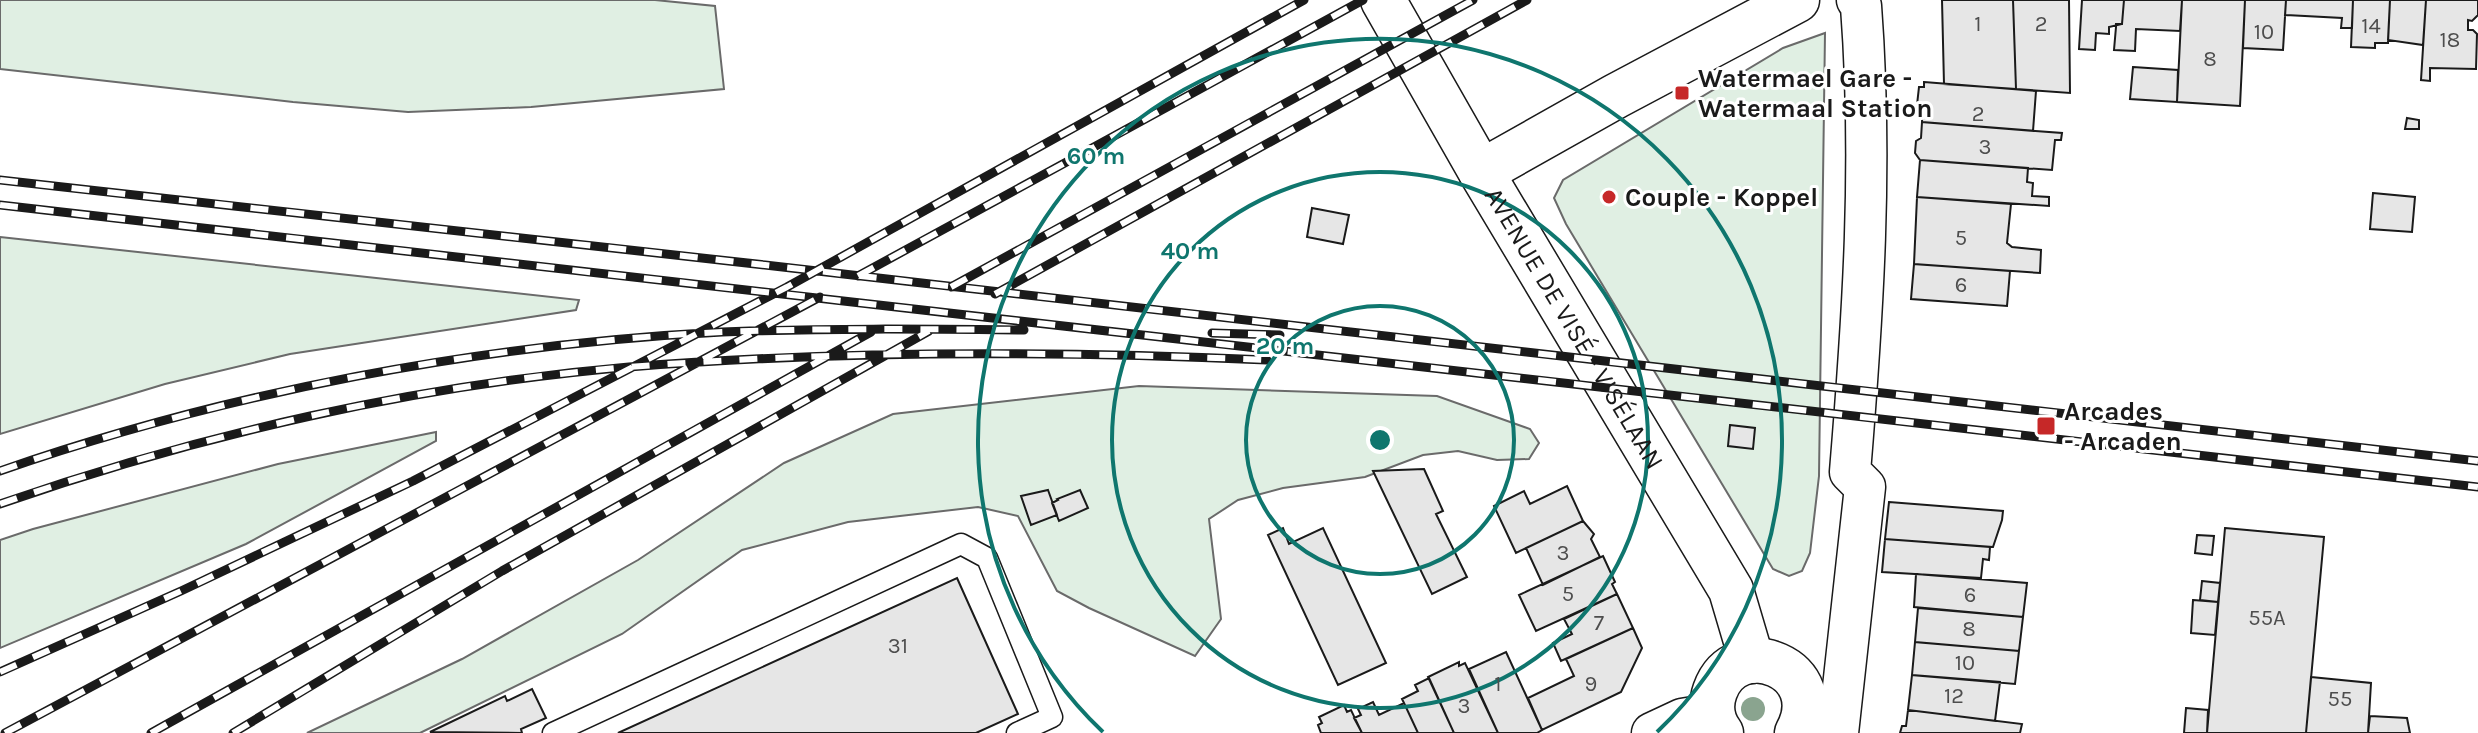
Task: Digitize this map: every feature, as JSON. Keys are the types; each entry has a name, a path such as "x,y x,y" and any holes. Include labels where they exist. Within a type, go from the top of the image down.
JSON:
{"street":[{"name":"AVENUE DE VISÉ - VISÉLAAN","path":"1383,0 1481,172 1731,590 1752,661"},
{"path":"1481,172 1797,0"},
{"path":"1838,733 1865,487 1850,472 1867,245 1866,75 1861,6 1857,0"},
{"path":"1652,733 1682,719 1716,724 1712,699 1717,685 1738,665 1770,661 1786,669 1798,681 1804,697 1805,715 1797,733"}],"lane":[{"path":"553,733 961,544 987,558 1052,717 1017,733"}],"green space":[{"path":"0,0 655,0 715,6 724,89 531,107 408,112 0,69"},
{"path":"1825,33 1819,476 1810,553 1802,571 1789,576 1773,569 1566,224 1554,198 1563,180 1783,48"},
{"path":"0,237 579,300 576,310 290,354 165,384 0,434"},
{"path":"1139,386 1437,396 1530,429 1539,443 1529,459 1497,460 1458,451 1423,455 1365,477 1283,488 1238,500 1209,519 1221,619 1195,656 1057,591 1018,516 978,507 848,522 742,550 622,634 420,733 307,733 462,659 638,560 784,463 893,414"},
{"path":"436,432 436,441 246,544 0,648 0,540 278,464"}],"building":[{"path":"1942,0 2013,0 2016,89 1944,84"},
{"path":"2013,0 2069,0 2070,93 2016,89"},
{"path":"2082,0 2124,0 2122,24 2109,27 2109,34 2096,33 2095,50 2079,49"},
{"path":"2124,0 2182,0 2180,31 2136,29 2135,51 2114,50 2116,24 2122,24"},
{"path":"2182,0 2245,0 2240,106 2177,102"},
{"path":"2245,0 2286,0 2283,50 2243,48"},
{"path":"2286,0 2353,0 2352,28 2341,28 2342,18 2285,15"},
{"path":"2353,0 2390,0 2388,43 2375,43 2375,48 2351,47"},
{"path":"2390,0 2426,0 2423,45 2388,40"},
{"path":"2426,0 2478,0 2478,15 2472,21 2468,20 2468,30 2477,34 2476,69 2430,68 2430,81 2421,80"},
{"path":"2133,67 2178,70 2177,102 2130,99"},
{"path":"1924,82 2036,91 2033,131 1922,122 1923,105 1917,105 1919,87 1924,87"},
{"path":"2407,118 2419,120 2419,129 2405,129"},
{"path":"1922,122 2062,133 2061,140 2055,140 2052,170 1920,160 1915,153 1916,141 1921,138"},
{"path":"1920,160 2028,168 2027,182 2033,183 2032,196 2049,197 2049,206 1917,197"},
{"path":"2373,193 2415,197 2412,232 2370,229"},
{"path":"1917,197 2011,204 2007,243 2012,247 2041,250 2040,273 1914,264"},
{"path":"1312,208 1349,215 1343,244 1307,237"},
{"path":"1914,264 2010,271 2007,306 1911,299"},
{"path":"1730,425 1755,428 1753,449 1728,446"},
{"path":"1424,469 1443,511 1436,514 1467,577 1432,594 1373,471"},
{"path":"1567,486 1583,521 1516,553 1494,506 1524,491 1530,504"},
{"path":"1048,490 1057,515 1031,525 1021,496"},
{"path":"1080,490 1088,508 1059,521 1052,503"},
{"path":"1889,502 2003,511 2002,520 1993,547 1885,539"},
{"path":"1583,521 1594,534 1591,539 1600,557 1543,585 1526,548"},
{"path":"1283,528 1289,544 1323,528 1386,663 1338,685 1268,535"},
{"path":"2225,528 2324,537 2306,733 2207,733"},
{"path":"2197,535 2214,536 2212,555 2195,553"},
{"path":"1885,539 1990,547 1989,560 1983,559 1981,578 1882,572"},
{"path":"1603,556 1617,594 1536,631 1519,595"},
{"path":"1916,574 2027,583 2023,617 1914,607"},
{"path":"957,578 1018,714 976,733 618,733"},
{"path":"2202,581 2220,583 2218,602 2200,600"},
{"path":"1617,594 1633,628 1561,661 1553,643 1572,634 1564,619"},
{"path":"2193,600 2218,602 2215,635 2191,633"},
{"path":"1918,608 2023,617 2019,651 1915,642"},
{"path":"1633,628 1642,648 1621,692 1542,730 1528,698 1574,676 1566,659"},
{"path":"1915,642 2019,651 2015,684 1912,675"},
{"path":"1506,652 1542,730 1537,733 1498,733 1469,669"},
{"path":"1459,662 1459,666 1465,663 1498,733 1454,733 1428,677"},
{"path":"1912,675 2000,682 1995,721 1908,710"},
{"path":"2311,677 2371,683 2368,733 2306,733"},
{"path":"1429,678 1454,733 1418,733 1402,699 1418,691 1415,685"},
{"path":"532,689 546,718 521,729 522,733 430,732 505,696 507,701"},
{"path":"1373,702 1379,715 1404,703 1418,733 1362,733 1354,718 1361,715 1358,709"},
{"path":"1344,705 1347,712 1351,710 1362,733 1321,733 1319,717"},
{"path":"2186,708 2208,710 2207,733 2184,733"},
{"path":"1908,710 2022,724 2020,733 1900,733 1902,726 1906,726"},
{"path":"2370,716 2407,718 2410,733 2368,733"}],"railway":[{"path":"0,672 181,591 413,481 787,287 1304,0"},
{"path":"858,276 1363,0"},
{"path":"951,287 1473,0"},
{"path":"995,294 1527,0"},
{"path":"0,180 2478,461"},
{"path":"0,205 2478,487"},
{"path":"5,733 820,297"},
{"path":"0,471 86,443 265,395 448,360 632,338 722,332 1024,330"},
{"path":"233,733 502,571 929,331"},
{"path":"151,733 871,332"},
{"path":"1212,333 1280,335"},
{"path":"0,504 153,456 310,416 470,386 549,375 709,361 868,355 1108,355 1267,360"}],"place":[{"name":"Watermael Gare - Watermaal Station","path":"1682,93"},
{"name":"Couple - Koppel","path":"1609,197"},
{"name":"Arcades - Arcaden","path":"2046,426"}]}
